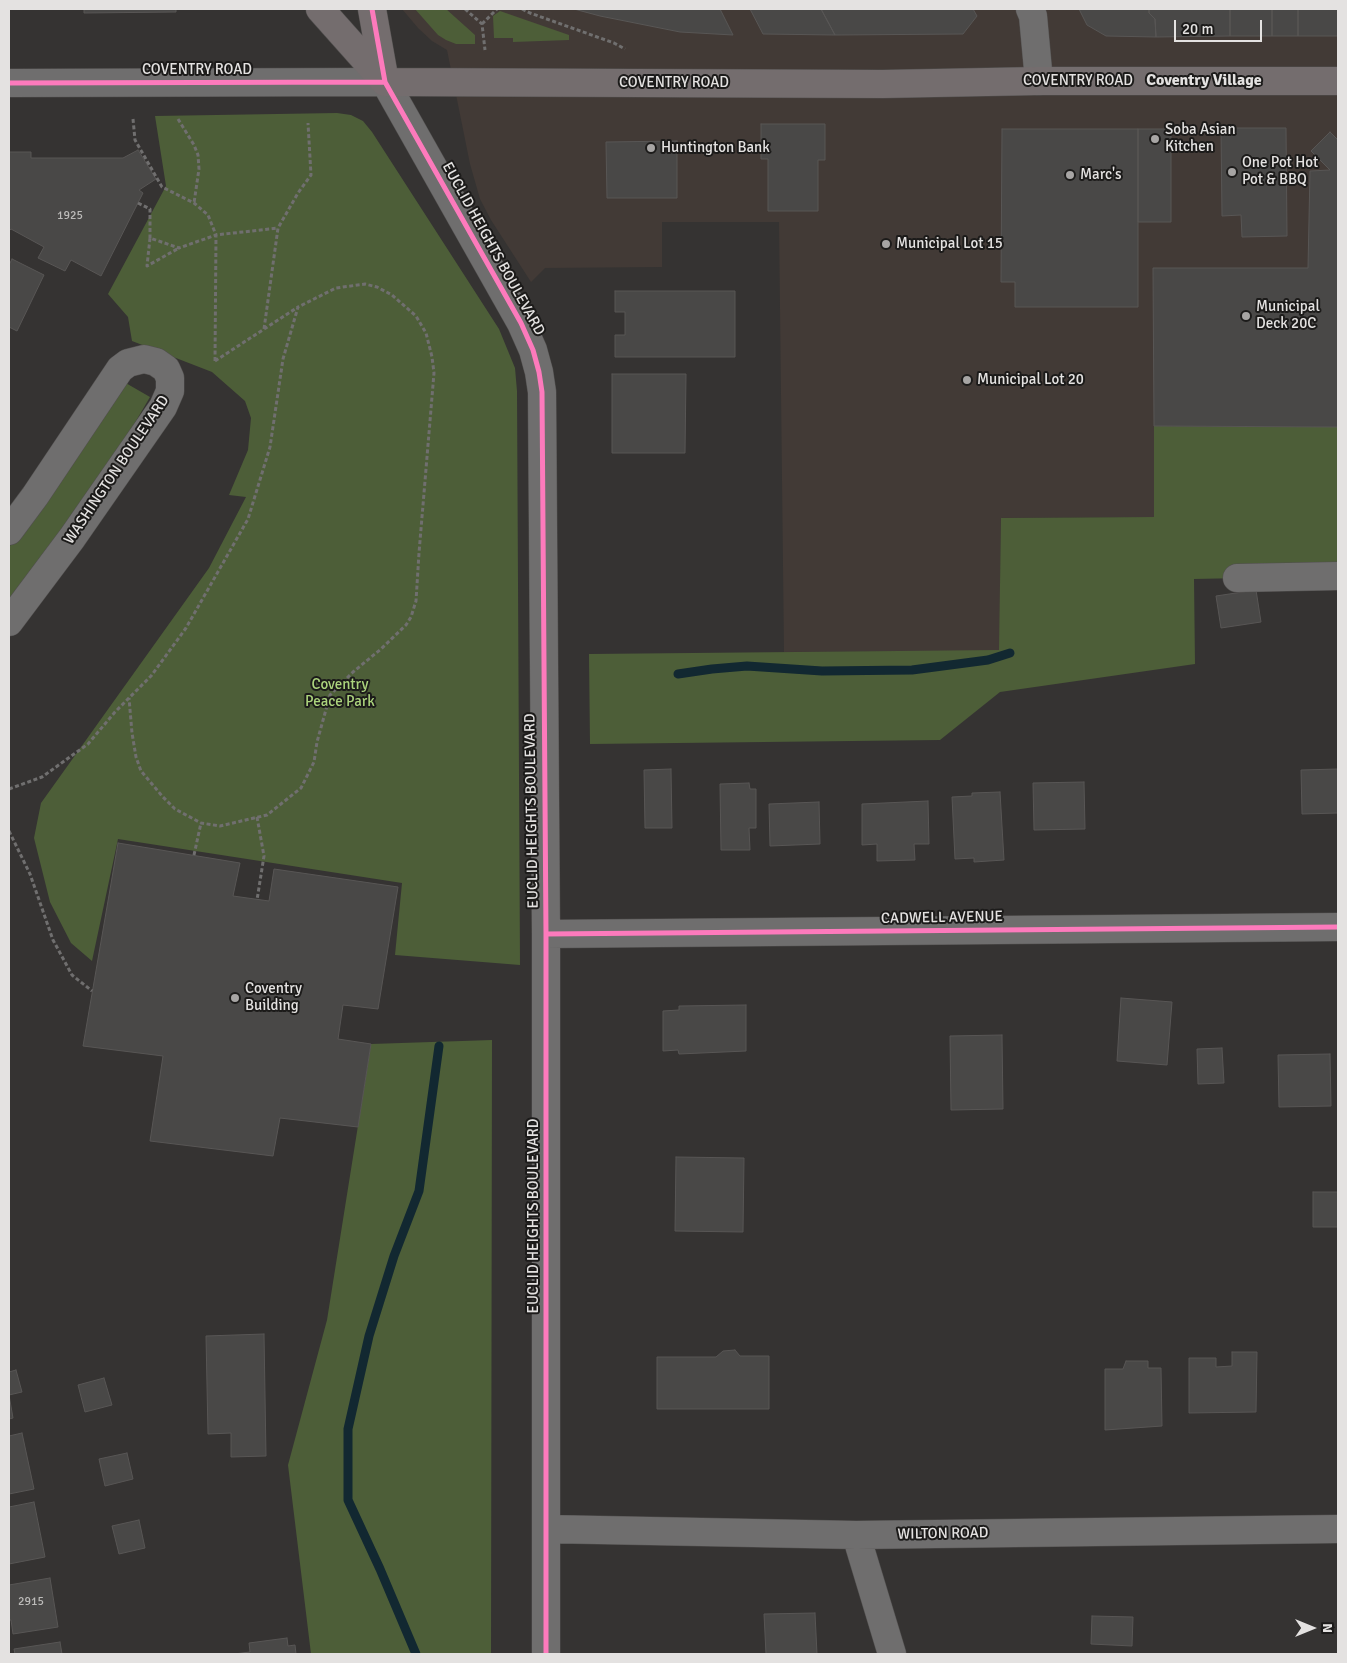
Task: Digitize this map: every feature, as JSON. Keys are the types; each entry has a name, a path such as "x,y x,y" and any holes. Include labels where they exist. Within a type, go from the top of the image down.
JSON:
{"main road":[{"name":"EUCLID HEIGHTS BOULEVARD","path":"320,9 385,82"},
{"name":"EUCLID HEIGHTS BOULEVARD","path":"372,9 385,82"},
{"name":"COVENTRY ROAD","path":"385,82 883,84 1039,81 1338,81"}],"street":[{"path":"1030,9 1033,16 1039,81"},
{"name":"COVENTRY ROAD","path":"9,83 385,82"},
{"name":"EUCLID HEIGHTS BOULEVARD","path":"385,82 521,323 534,350 542,392 546,934 546,1654"},
{"name":"WASHINGTON BOULEVARD","path":"9,531 35,496 120,369 128,363 144,359 156,362 166,369 170,378 170,391 163,407 72,538 9,622"},
{"path":"1237,578 1338,576"},
{"name":"CADWELL AVENUE","path":"546,934 1338,927"},
{"name":"WILTON ROAD","path":"547,1528 856,1536 1338,1529"},
{"path":"856,1536 892,1654"}],"path":[{"path":"465,9 482,24 486,50"},
{"path":"482,24 497,9"},
{"path":"522,9 614,43 625,49"},
{"path":"129,698 135,749 141,771 163,798 175,809 201,823 220,826 267,815 301,788 314,762 317,742 330,695 406,625 411,617 416,600 418,553 434,373 426,333 416,316 392,295 377,287 365,284 336,288 298,307 215,361 216,235 208,215 194,204 162,187 135,140 133,119"},
{"path":"178,119 198,155 199,169 194,204"},
{"path":"264,329 278,228 298,192 311,175 308,123"},
{"path":"138,203 150,209 150,238 147,266 179,248 216,235 278,228"},
{"path":"150,238 179,248"},
{"path":"9,790 42,777 88,744 151,676 186,628 248,519 270,447 283,359 298,307"},
{"path":"257,817 264,856 257,900"},
{"path":"194,855 201,823"},
{"path":"9,830 30,874 53,940 72,975 92,991"}],"shaded area":[{"path":"402,9 1338,9 1338,427 1154,426 1154,517 1001,518 1000,651 784,652 779,222 662,222 662,267 545,268 531,282 491,220 480,199 470,164 447,50 432,41"}],"green space":[{"path":"415,9 446,9 475,35 475,44 456,44 446,40 438,35"},
{"path":"500,11 569,35 569,40 513,42 513,38 494,38 493,16"},
{"name":"Coventry Peace Park","path":"337,113 351,115 363,121 372,132 499,329 515,368 517,391 520,965 395,955 402,883 118,839 92,961 71,943 50,902 34,838 41,803 209,568 246,497 229,495 248,450 251,418 245,401 212,372 132,341 128,317 108,294 166,186 155,116"},
{"path":"124,382 150,397 109,467 9,602 9,547 45,503"},
{"path":"1154,426 1338,427 1338,576 1194,579 1195,664 1000,692 940,740 590,744 589,654 999,650 1001,518 1154,517"},
{"path":"492,1040 491,1654 311,1654 288,1465 327,1320 371,1044"}],"building":[{"path":"84,9 176,9 176,12 84,13"},
{"path":"574,9 720,9 733,35 680,32"},
{"path":"750,9 821,9 835,35 763,34"},
{"path":"821,9 973,9 977,16 963,34 835,35"},
{"path":"1079,9 1149,9 1149,13 1155,19 1156,37 1106,36 1087,25"},
{"path":"1149,9 1230,9 1230,36 1156,37 1155,19 1149,13"},
{"path":"1230,9 1272,9 1272,36 1230,36"},
{"path":"1272,9 1298,9 1298,36 1272,36"},
{"path":"1298,9 1338,9 1338,36 1298,36"},
{"path":"761,124 825,124 825,160 818,160 818,211 768,211 768,159 761,159"},
{"path":"1221,128 1286,128 1287,236 1242,237 1241,215 1222,216"},
{"name":"Marc's","path":"1002,129 1138,129 1138,307 1015,307 1015,282 1001,282"},
{"path":"1138,129 1171,129 1171,222 1138,222"},
{"name":"Municipal Deck 20C","path":"1330,132 1338,140 1338,427 1154,426 1153,268 1308,268 1310,171 1330,170 1311,151"},
{"path":"677,141 677,198 607,198 606,142"},
{"path":"138,150 156,179 139,190 143,193 101,276 71,260 65,271 38,258 44,247 11,229 9,231 9,152 31,152 31,158 123,158"},
{"path":"12,259 44,275 17,331 9,327 9,265"},
{"path":"615,291 735,291 735,357 615,357 615,335 625,335 625,312 615,312"},
{"path":"612,374 686,374 685,453 612,453"},
{"path":"1256,590 1261,622 1221,628 1216,596"},
{"path":"671,769 672,828 645,828 644,770"},
{"path":"1338,769 1338,813 1302,814 1301,770"},
{"path":"1084,782 1085,829 1034,830 1033,783"},
{"path":"749,783 750,789 756,789 756,828 749,828 750,850 721,850 720,784"},
{"path":"1000,792 1004,860 974,862 974,858 955,859 952,797 972,796 972,793"},
{"path":"928,801 929,844 914,844 915,860 877,861 877,844 862,845 862,804"},
{"path":"819,802 820,844 770,846 769,804"},
{"name":"Coventry Building","path":"118,843 240,863 233,896 269,901 274,869 398,887 378,1009 343,1005 338,1039 371,1044 358,1127 280,1118 273,1156 150,1141 163,1056 83,1046"},
{"path":"1121,998 1172,1002 1167,1065 1117,1061"},
{"path":"746,1005 746,1051 679,1054 678,1050 663,1051 663,1011 679,1010 679,1006"},
{"path":"1002,1035 1003,1109 951,1110 950,1036"},
{"path":"1222,1048 1224,1083 1198,1084 1197,1049"},
{"path":"1330,1054 1331,1106 1279,1107 1278,1055"},
{"path":"676,1157 744,1158 743,1232 675,1231"},
{"path":"1313,1192 1338,1192 1338,1227 1313,1227"},
{"path":"264,1334 266,1456 231,1457 231,1433 208,1434 206,1336"},
{"path":"735,1350 740,1356 769,1356 769,1409 657,1409 657,1357 716,1357 723,1351"},
{"path":"1232,1352 1257,1352 1256,1412 1189,1413 1189,1358 1216,1358 1216,1367 1232,1366"},
{"path":"1126,1361 1148,1361 1148,1368 1161,1368 1162,1426 1105,1430 1105,1369 1123,1369"},
{"path":"16,1370 22,1392 9,1395 9,1372"},
{"path":"104,1378 112,1405 85,1412 78,1385"},
{"path":"9,1395 13,1418 9,1419"},
{"path":"22,1433 34,1489 9,1494 9,1436"},
{"path":"127,1453 133,1479 105,1486 99,1459"},
{"path":"34,1502 45,1557 9,1564 9,1507"},
{"path":"139,1520 145,1548 119,1554 112,1526"},
{"path":"50,1578 58,1627 13,1634 11,1620 9,1620 9,1585"},
{"path":"815,1613 817,1654 766,1654 764,1614"},
{"path":"1092,1616 1133,1617 1132,1646 1091,1644"},
{"path":"287,1638 288,1646 295,1645 296,1654 234,1654 250,1652 249,1643"},
{"path":"60,1642 62,1654 15,1654 14,1649"}],"waterway":[{"path":"678,674 747,666 822,671 912,670 988,660 1010,653"},
{"path":"416,1654 348,1500 348,1429 369,1336 394,1256 419,1191 439,1046"}],"cycle path":[{"path":"372,9 385,82 521,323 533,350 542,392 546,934 546,1654"},
{"path":"9,83 385,82"},
{"path":"546,934 1338,927"}],"place":[{"name":"Soba Asian Kitchen","path":"1155,139"},
{"name":"Huntington Bank","path":"651,148"},
{"name":"One Pot Hot Pot & BBQ","path":"1232,172"},
{"name":"Marc's","path":"1070,175"},
{"name":"Municipal Lot 15","path":"886,244"},
{"name":"Municipal Deck 20C","path":"1246,316"},
{"name":"Municipal Lot 20","path":"967,380"},
{"name":"Coventry Building","path":"235,998"}],"district":[{"name":"Coventry Village","path":"1204,81"}]}
